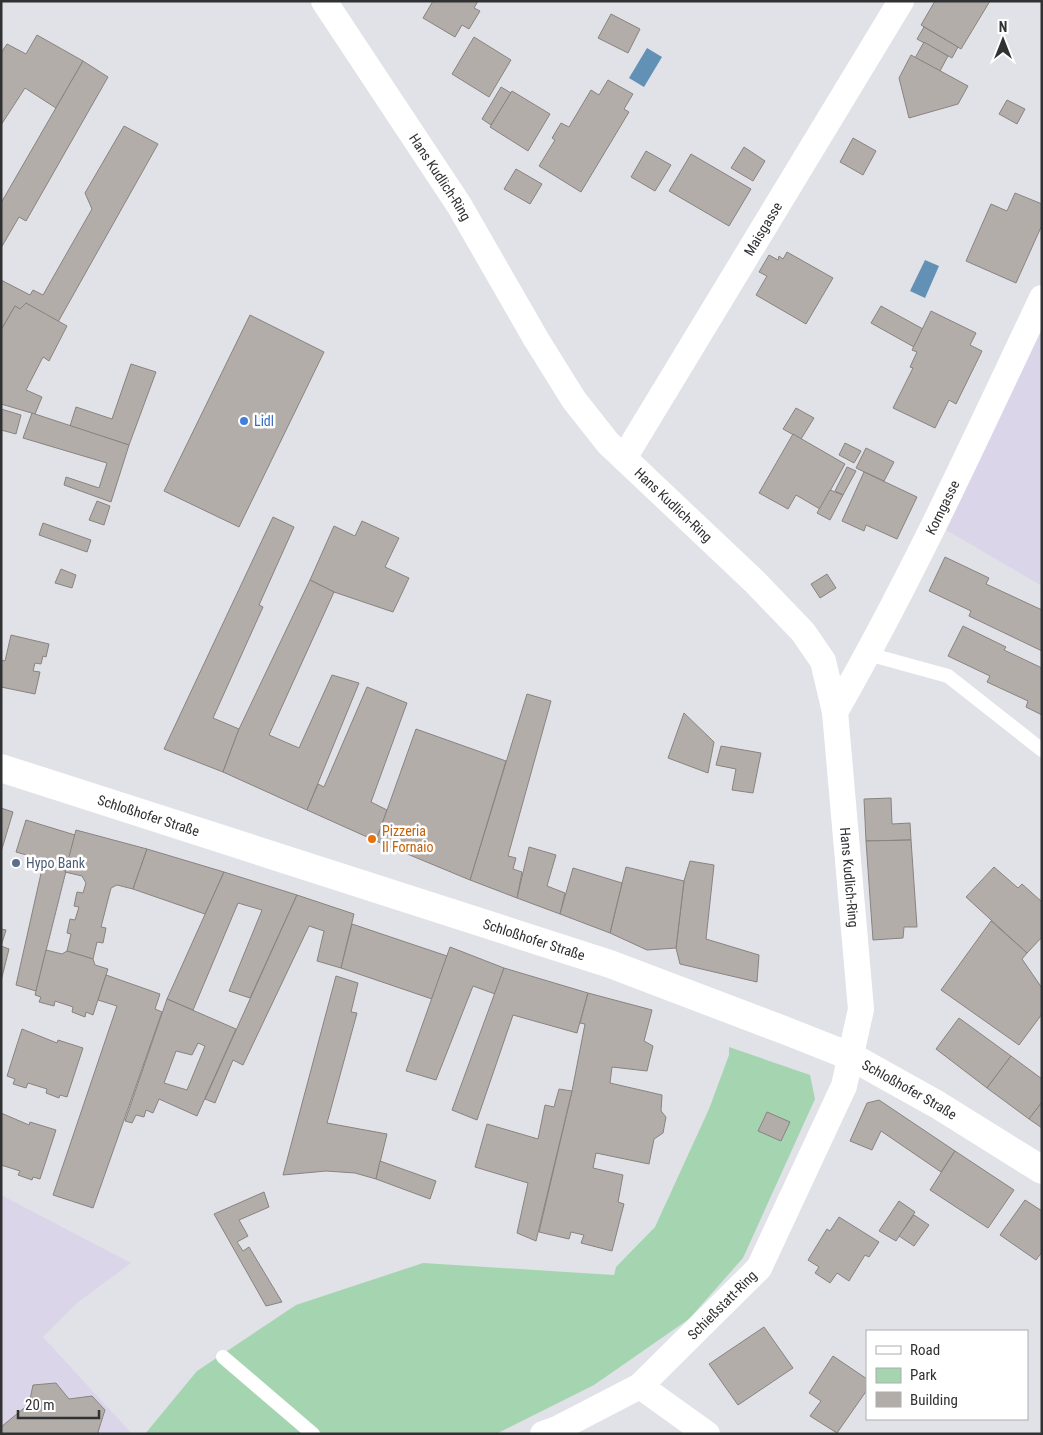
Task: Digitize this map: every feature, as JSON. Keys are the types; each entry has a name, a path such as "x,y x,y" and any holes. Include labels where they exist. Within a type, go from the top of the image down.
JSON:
{"main road":[{"name":"Schloßhofer Straße","path":"1,768 610,964 852,1057 938,1105 1042,1170"}],"street":[{"name":"Hans Kudlich-Ring","path":"324,1 458,205 574,400 608,442 755,582 803,632 823,661 835,712 861,1009 852,1057"},
{"name":"Maisgasse","path":"624,458 900,1"},
{"name":"Korngasse","path":"835,712 868,654 936,524 1042,298"},
{"name":"Schießstatt-Ring","path":"543,1434 557,1429 640,1386 759,1268 844,1086 852,1057"},
{"path":"640,1386 707,1434"}],"lane":[{"path":"868,654 948,676 1042,750"},
{"path":"223,1357 313,1434"}],"shaded area":[{"path":"1042,298 1042,586 936,524"},
{"path":"1,1195 131,1263 77,1303 43,1337 132,1434 1,1434"}],"green space":[{"path":"729,1047 810,1075 815,1099 743,1258 689,1319 594,1385 496,1434 145,1434 197,1371 296,1305 423,1263 614,1275 616,1267 655,1227 709,1109 729,1055"}],"water":[{"path":"647,48 662,57 644,87 629,78"},
{"path":"925,260 939,266 925,298 910,291"}],"building":[{"path":"433,1 478,1 474,8 480,11 469,29 462,25 455,37 423,18"},
{"path":"935,1 990,1 961,49 921,25"},
{"path":"611,14 640,29 628,53 598,38"},
{"path":"924,27 958,47 952,58 917,39"},
{"path":"37,35 83,61 56,108 25,88 1,125 1,53 7,44 26,54"},
{"path":"474,37 511,60 489,97 452,74"},
{"path":"924,42 948,56 940,71 915,58"},
{"path":"911,55 968,86 958,104 909,118 899,78"},
{"path":"83,61 108,77 26,221 19,217 1,248 1,203"},
{"path":"608,80 633,94 624,109 629,112 581,192 539,166 555,140 552,138 561,123 569,127 591,90 599,95"},
{"path":"501,87 511,93 491,125 482,119"},
{"path":"512,91 550,114 528,151 490,127"},
{"path":"1007,100 1025,109 1017,124 999,114"},
{"path":"124,126 158,144 58,322 26,303 20,309 15,306 1,330 1,280 30,295 33,290 43,295 92,209 85,193"},
{"path":"853,138 876,151 863,175 840,162"},
{"path":"744,147 765,161 753,181 731,168"},
{"path":"646,151 671,165 655,191 631,177"},
{"path":"691,154 751,189 729,226 669,191"},
{"path":"516,169 542,184 530,204 504,189"},
{"path":"1015,193 1042,204 1042,225 1016,283 966,261 991,204 1007,211"},
{"path":"787,252 833,278 806,324 756,295 767,276 759,272 769,255 778,260 779,256 783,259"},
{"path":"26,303 67,326 49,361 43,357 26,390 42,397 35,414 1,404 1,330 15,306 20,309"},
{"path":"881,306 923,329 914,347 871,323"},
{"path":"931,311 976,333 970,345 982,351 956,404 949,400 935,428 893,408 913,368 910,367 917,352 912,350"},
{"name":"Lidl","path":"250,315 324,352 239,527 164,491"},
{"path":"131,364 156,372 129,445 70,426 76,407 112,419"},
{"path":"796,408 814,418 801,439 783,429"},
{"path":"1,409 21,415 16,434 1,430"},
{"path":"32,413 129,445 111,502 64,485 66,477 99,488 107,463 23,438"},
{"path":"793,434 845,464 820,509 796,495 788,509 759,493"},
{"path":"845,443 861,451 854,463 839,455"},
{"path":"866,448 894,462 884,481 856,468"},
{"path":"847,467 856,471 843,495 835,491"},
{"path":"864,472 917,497 897,539 866,525 864,531 842,521"},
{"path":"830,490 843,495 830,520 817,513"},
{"path":"97,501 110,506 104,525 89,520"},
{"path":"273,517 294,527 259,605 263,607 213,718 239,729 223,772 164,749"},
{"path":"362,521 399,538 385,567 409,578 393,612 334,592 310,580 334,526 355,536"},
{"path":"43,523 91,540 87,552 39,535"},
{"path":"945,557 989,578 986,584 1042,610 1042,651 969,616 971,611 929,591"},
{"path":"61,569 76,575 72,588 55,583"},
{"path":"827,574 836,588 820,598 811,584"},
{"path":"310,580 334,592 269,735 299,748 332,675 359,683 307,810 223,772 239,729"},
{"path":"963,626 1006,647 1004,650 1042,668 1042,715 1026,707 1028,701 987,682 990,676 948,656"},
{"path":"11,635 49,644 46,657 43,656 41,664 35,663 33,671 40,672 35,694 1,687 1,660 5,661"},
{"path":"367,687 407,703 371,802 387,810 376,841 307,810 318,784 324,787"},
{"path":"527,694 551,701 508,856 516,858 513,869 522,872 517,898 470,880"},
{"path":"684,713 714,742 708,773 668,758"},
{"path":"416,729 506,761 470,880 376,841"},
{"path":"721,746 761,753 753,793 732,790 736,769 716,765"},
{"path":"891,798 892,824 910,823 911,840 866,841 864,799"},
{"path":"1,808 13,812 1,852"},
{"path":"26,820 75,835 36,991 16,985 44,860 16,852"},
{"path":"76,830 147,849 133,889 117,885 111,888 101,927 106,928 103,943 97,942 93,959 67,951 71,934 67,933 70,919 75,920 79,907 74,906 77,892 83,893 86,883 82,876 65,872"},
{"path":"911,840 917,927 904,927 903,938 873,940 866,841"},
{"path":"529,847 556,855 547,886 565,893 560,914 517,898"},
{"path":"147,849 224,872 205,914 133,889"},
{"path":"690,861 714,865 706,939 759,955 757,982 680,964 676,948 684,881"},
{"path":"626,867 684,881 676,948 647,950 610,933"},
{"path":"994,867 1018,888 1022,884 1042,902 1042,937 1027,953 966,897"},
{"path":"573,868 622,883 610,933 560,914"},
{"path":"224,872 297,895 250,998 229,991 262,910 238,903 193,1010 167,999"},
{"path":"297,895 354,914 341,968 317,961 324,931 309,926 243,1065 233,1060 215,1103 205,1099"},
{"path":"991,921 1027,953 1022,959 1042,988 1042,1014 1019,1045 941,990"},
{"path":"352,924 447,956 432,999 341,968"},
{"path":"1,929 6,930 1,946"},
{"path":"1,946 9,949 1,981"},
{"path":"450,947 504,968 495,994 473,986 436,1080 406,1071"},
{"path":"46,950 62,954 67,951 93,959 95,965 108,969 93,1015 86,1012 85,1017 72,1012 73,1007 55,1001 54,1006 39,1002 41,997 35,995"},
{"path":"504,968 588,993 577,1033 513,1015 477,1120 452,1110"},
{"path":"106,975 160,994 155,1009 162,1012 93,1208 53,1195 117,1006 98,1000"},
{"path":"336,976 358,983 351,1012 357,1013 327,1123 387,1134 376,1179 355,1173 326,1171 283,1175"},
{"path":"588,993 652,1010 644,1041 653,1046 647,1071 612,1067 610,1083 662,1095 661,1111 666,1117 663,1133 654,1139 649,1164 596,1153 593,1168 623,1175 618,1202 624,1204 612,1251 581,1243 584,1235 571,1232 569,1239 539,1232 572,1091 585,1024 580,1023"},
{"path":"167,999 236,1029 197,1116 159,1099 153,1113 146,1110 144,1117 136,1115 132,1123 125,1121","holes":["198,1043 205,1046 187,1090 164,1083 176,1051 192,1055"]},
{"path":"959,1018 1011,1056 987,1088 936,1049"},
{"path":"22,1029 57,1043 58,1040 83,1048 67,1097 60,1095 59,1098 46,1093 47,1089 28,1083 26,1088 13,1084 15,1079 7,1076"},
{"path":"1011,1056 1042,1079 1042,1102 1029,1119 987,1088"},
{"path":"559,1089 572,1091 536,1241 517,1233 528,1183 475,1167 487,1124 538,1139 545,1105 554,1107"},
{"path":"879,1100 955,1151 941,1172 881,1131 872,1150 850,1141 867,1103"},
{"path":"1042,1102 1042,1128 1029,1119"},
{"path":"767,1112 790,1122 781,1141 758,1131"},
{"path":"1,1113 29,1125 30,1122 56,1130 40,1179 33,1177 32,1180 18,1175 20,1171 1,1165"},
{"path":"955,1151 1014,1190 988,1228 930,1190"},
{"path":"380,1161 436,1181 430,1199 376,1179"},
{"path":"264,1192 269,1207 239,1220 248,1236 237,1242 243,1251 249,1247 282,1302 266,1306 214,1214"},
{"path":"1025,1200 1042,1211 1042,1252 1036,1260 1000,1235"},
{"path":"899,1201 915,1212 896,1241 879,1231"},
{"path":"914,1215 929,1225 914,1246 899,1236"},
{"path":"839,1217 879,1242 869,1257 865,1255 849,1281 837,1273 830,1283 815,1273 819,1267 808,1260 827,1229 830,1231"},
{"path":"764,1327 793,1368 738,1405 709,1364"},
{"path":"833,1356 866,1378 866,1391 837,1433 810,1416 821,1401 809,1393"},
{"path":"56,1383 69,1399 92,1396 105,1410 99,1434 1,1434 1,1427 29,1404 33,1385"}],"place":[{"name":"Lidl","path":"244,421"},
{"name":"Pizzeria Il Fornaio","path":"372,839"},
{"name":"Hypo Bank","path":"16,863"}]}
